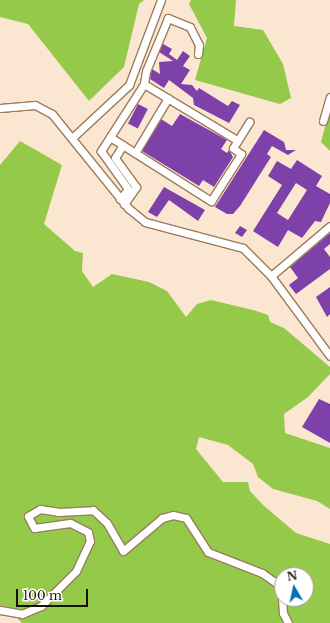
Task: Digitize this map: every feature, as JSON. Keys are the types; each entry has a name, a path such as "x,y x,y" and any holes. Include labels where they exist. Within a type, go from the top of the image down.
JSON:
{"street":[{"path":"72,138 129,85 162,0"},
{"path":"122,202 128,189 101,151 144,84 146,71 168,18 190,27 199,44 198,54"},
{"path":"144,84 237,140"},
{"path":"323,121 330,97"},
{"path":"135,153 168,98"},
{"path":"0,108 23,105 45,108 72,138 122,202 146,222 243,248 271,276 330,356"},
{"path":"110,137 211,201 241,154 232,148 249,122"},
{"path":"122,202 136,187 115,158 123,145"},
{"path":"271,276 330,226"},
{"path":"0,610 22,614 41,606 76,571 90,541 88,532 70,523 34,528 28,516 40,509 58,512 93,510 107,523 123,552 162,518 173,515 186,518 208,552 262,573 274,581"},
{"path":"283,607 283,614 288,623"}],"green space":[{"path":"0,0 144,0 139,4 124,67 89,101 28,24 0,17"},
{"path":"191,0 236,0 234,26 263,30 283,64 291,98 280,104 195,80 207,38 189,4"},
{"path":"330,108 330,151 321,142"},
{"path":"20,141 62,165 44,224 75,251 83,253 82,271 93,287 112,274 149,282 167,291 186,317 197,304 211,300 268,315 270,322 284,328 330,367 330,374 308,397 284,414 285,433 330,448 330,509 317,501 273,489 258,477 253,464 228,445 199,437 196,449 223,482 248,482 250,491 263,505 296,533 330,544 330,623 22,623 5,606 0,606 0,165"}],"building":[{"path":"163,44 172,49 169,54 177,60 183,51 190,56 183,66 190,70 181,84 192,85 197,91 199,88 228,106 232,101 240,105 229,123 194,105 193,98 169,80 164,88 150,79 152,69 160,74 159,62 173,61 159,52"},
{"path":"138,104 148,109 138,129 128,124"},
{"path":"180,114 227,140 221,149 227,153 229,150 233,157 214,187 203,180 199,186 142,151 161,119 172,126"},
{"path":"264,130 284,142 286,150 296,150 288,155 272,146 267,154 271,157 240,206 233,214 227,214 215,207"},
{"path":"297,160 322,176 316,186 330,194 330,203 321,222 315,221 302,238 288,230 278,247 253,231 282,185 268,176 277,161 291,169","holes":["296,183 307,190 288,220 277,213"]},
{"path":"164,187 205,210 198,221 169,200 157,217 148,212"},
{"path":"240,226 247,230 242,237 235,233"},
{"path":"330,233 330,244 324,249 330,257 330,269 296,294 289,285 298,278 290,267"},
{"path":"330,287 330,314 327,317 316,297"},
{"path":"319,399 330,404 330,443 302,427"}]}
